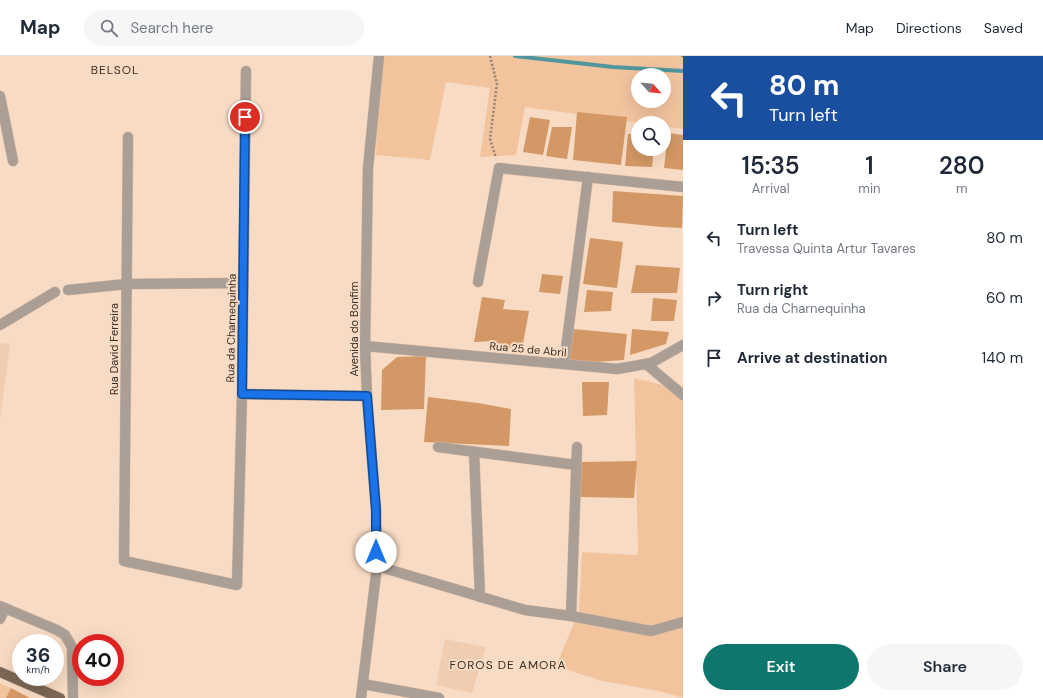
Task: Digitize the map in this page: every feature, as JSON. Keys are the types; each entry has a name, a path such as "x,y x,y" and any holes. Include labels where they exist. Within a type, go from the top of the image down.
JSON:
{"main road":[{"path":"0,672 60,698"}],"street":[{"name":"Avenida do Bonfim","path":"361,698 376,566 376,510 367,396 365,346 368,168 379,56"},
{"name":"Rua da Charnequinha","path":"237,585 242,394 246,71"},
{"path":"0,96 13,160"},
{"name":"Rua David Ferreira","path":"128,137 124,561 237,585"},
{"path":"478,282 499,168 683,187"},
{"path":"564,364 588,177"},
{"path":"68,290 127,284 243,284"},
{"path":"0,325 55,292"},
{"name":"Rua 25 de Abril","path":"365,346 617,369 651,364 683,345"},
{"path":"646,364 683,395"},
{"path":"242,394 367,396"},
{"path":"438,447 576,465"},
{"path":"571,616 577,447"},
{"path":"474,452 480,597"},
{"path":"376,566 525,610 571,616 651,631 683,622"},
{"path":"0,619 3,607 57,630 65,635 72,647 72,698"},
{"path":"363,684 439,698"}],"path":[{"path":"490,56 498,84 490,139 499,168"}],"shaded area":[{"path":"380,56 683,56 683,129 671,127 671,116 631,116 631,122 525,107 516,155 480,157 490,88 446,82 430,160 376,155"},
{"path":"0,343 10,344 0,421"},
{"path":"634,378 683,390 683,698 659,691 602,681 556,666 579,611 582,552 638,555"},
{"path":"445,639 486,647 472,693 436,685"},
{"path":"0,683 11,688 6,698 0,698"}],"building":[{"path":"577,112 627,117 621,165 573,160"},
{"path":"530,117 550,120 543,155 523,152"},
{"path":"552,127 572,127 567,159 546,156"},
{"path":"671,133 683,135 683,170 664,168 665,156 671,156"},
{"path":"628,134 631,134 631,156 653,156 652,167 625,166"},
{"path":"613,191 683,196 682,228 612,222"},
{"path":"590,238 623,242 617,288 583,284"},
{"path":"636,265 680,268 677,293 631,293"},
{"path":"542,274 563,276 560,294 539,292"},
{"path":"587,290 613,292 611,311 584,312"},
{"path":"482,297 505,300 503,309 529,311 522,349 493,346 495,341 474,342"},
{"path":"653,298 677,300 674,321 651,321"},
{"path":"573,329 627,334 624,360 596,362 569,360"},
{"path":"632,329 669,332 666,344 630,355"},
{"path":"426,356 424,409 381,410 382,370 397,357"},
{"path":"582,382 609,382 607,415 583,416"},
{"path":"428,397 478,403 511,409 509,446 424,442"},
{"path":"637,461 634,498 579,497 581,462"},
{"path":"11,688 30,698 6,698"}],"waterway":[{"path":"515,56 613,67 683,71"}],"district":[{"name":"BELSOL","path":"115,70"},
{"name":"FOROS DE AMORA","path":"508,665"}],"route":[{"path":"245,117 242,394 367,396 376,510 376,552"}]}
